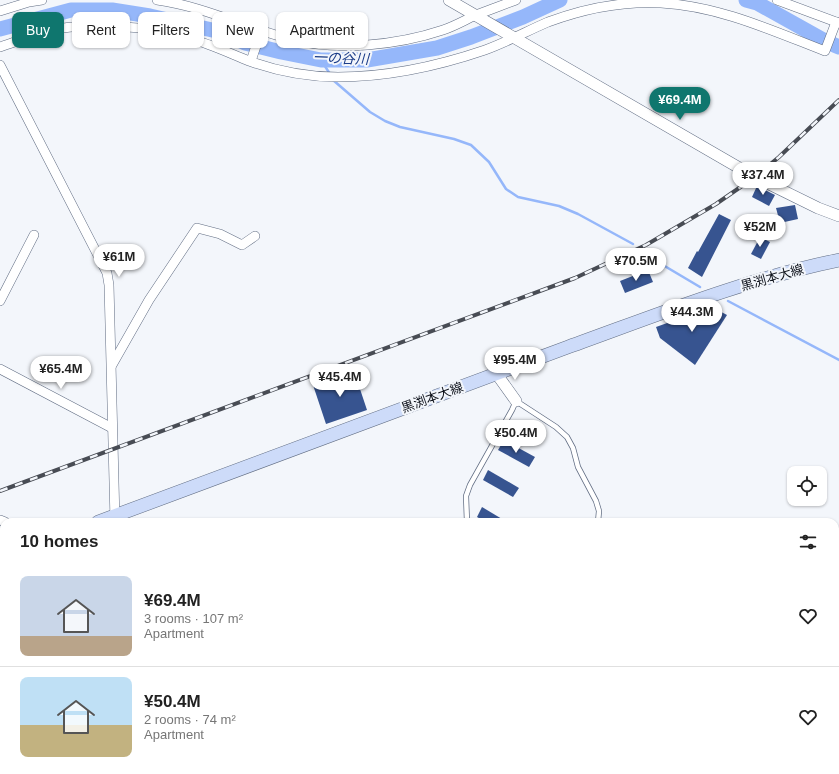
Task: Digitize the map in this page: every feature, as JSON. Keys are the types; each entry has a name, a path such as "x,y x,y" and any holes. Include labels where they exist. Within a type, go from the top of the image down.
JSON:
{"main road":[{"name":"黒渕本大線","path":"118,518 496,374 728,290 786,273 839,260"}],"street":[{"path":"0,11 29,2 42,0"},
{"path":"157,0 188,7 212,15"},
{"path":"449,0 755,177 818,208 839,216"},
{"path":"268,33 292,40 319,45 377,44 406,39 442,30 516,0"},
{"path":"0,47 45,32 64,28 93,26 120,27 154,31 188,38 277,69 322,77 366,76 400,72 485,50 549,22 581,12 633,3 662,3 690,6 715,12 752,23 826,51 838,23 778,0"},
{"path":"251,61 255,48"},
{"path":"0,65 107,273 109,285 112,365 112,428 115,518"},
{"path":"112,365 149,300 197,228 220,234 242,244 255,236"},
{"path":"0,301 34,234"},
{"path":"0,369 112,428"},
{"path":"496,374 516,401"}],"lane":[{"path":"467,518 466,496 470,485 516,401 556,427 567,437 573,448 578,467 596,501 599,511 598,518"}],"building":[{"path":"757,186 775,195 769,206 752,197"},
{"path":"795,205 798,219 780,223 776,208"},
{"path":"719,214 731,220 702,277 688,268"},
{"path":"760,237 770,242 761,259 751,254"},
{"path":"648,270 653,282 625,293 620,281"},
{"path":"712,307 727,315 695,365 660,338 656,327"},
{"path":"354,371 367,410 326,424 313,385"},
{"path":"504,440 535,457 529,467 498,450"},
{"path":"488,470 519,488 513,497 483,480"},
{"path":"482,507 500,518 479,518 477,517"}],"waterway":[{"name":"一の谷川","path":"0,29 71,10 112,10 150,16 221,32 245,43 321,60 367,60 437,48 523,17 560,0"},
{"name":"一の谷川","path":"746,0 757,3 827,42 839,47"},
{"path":"321,60 330,74"},
{"path":"333,80 370,112 385,121 400,127 454,139 471,145 489,162 506,189 518,197 559,206 578,214 633,244"},
{"path":"641,252 700,287"},
{"path":"728,301 839,360"}],"railway":[{"path":"0,491 575,278 646,245 716,204 755,177 779,157 839,100"}]}
